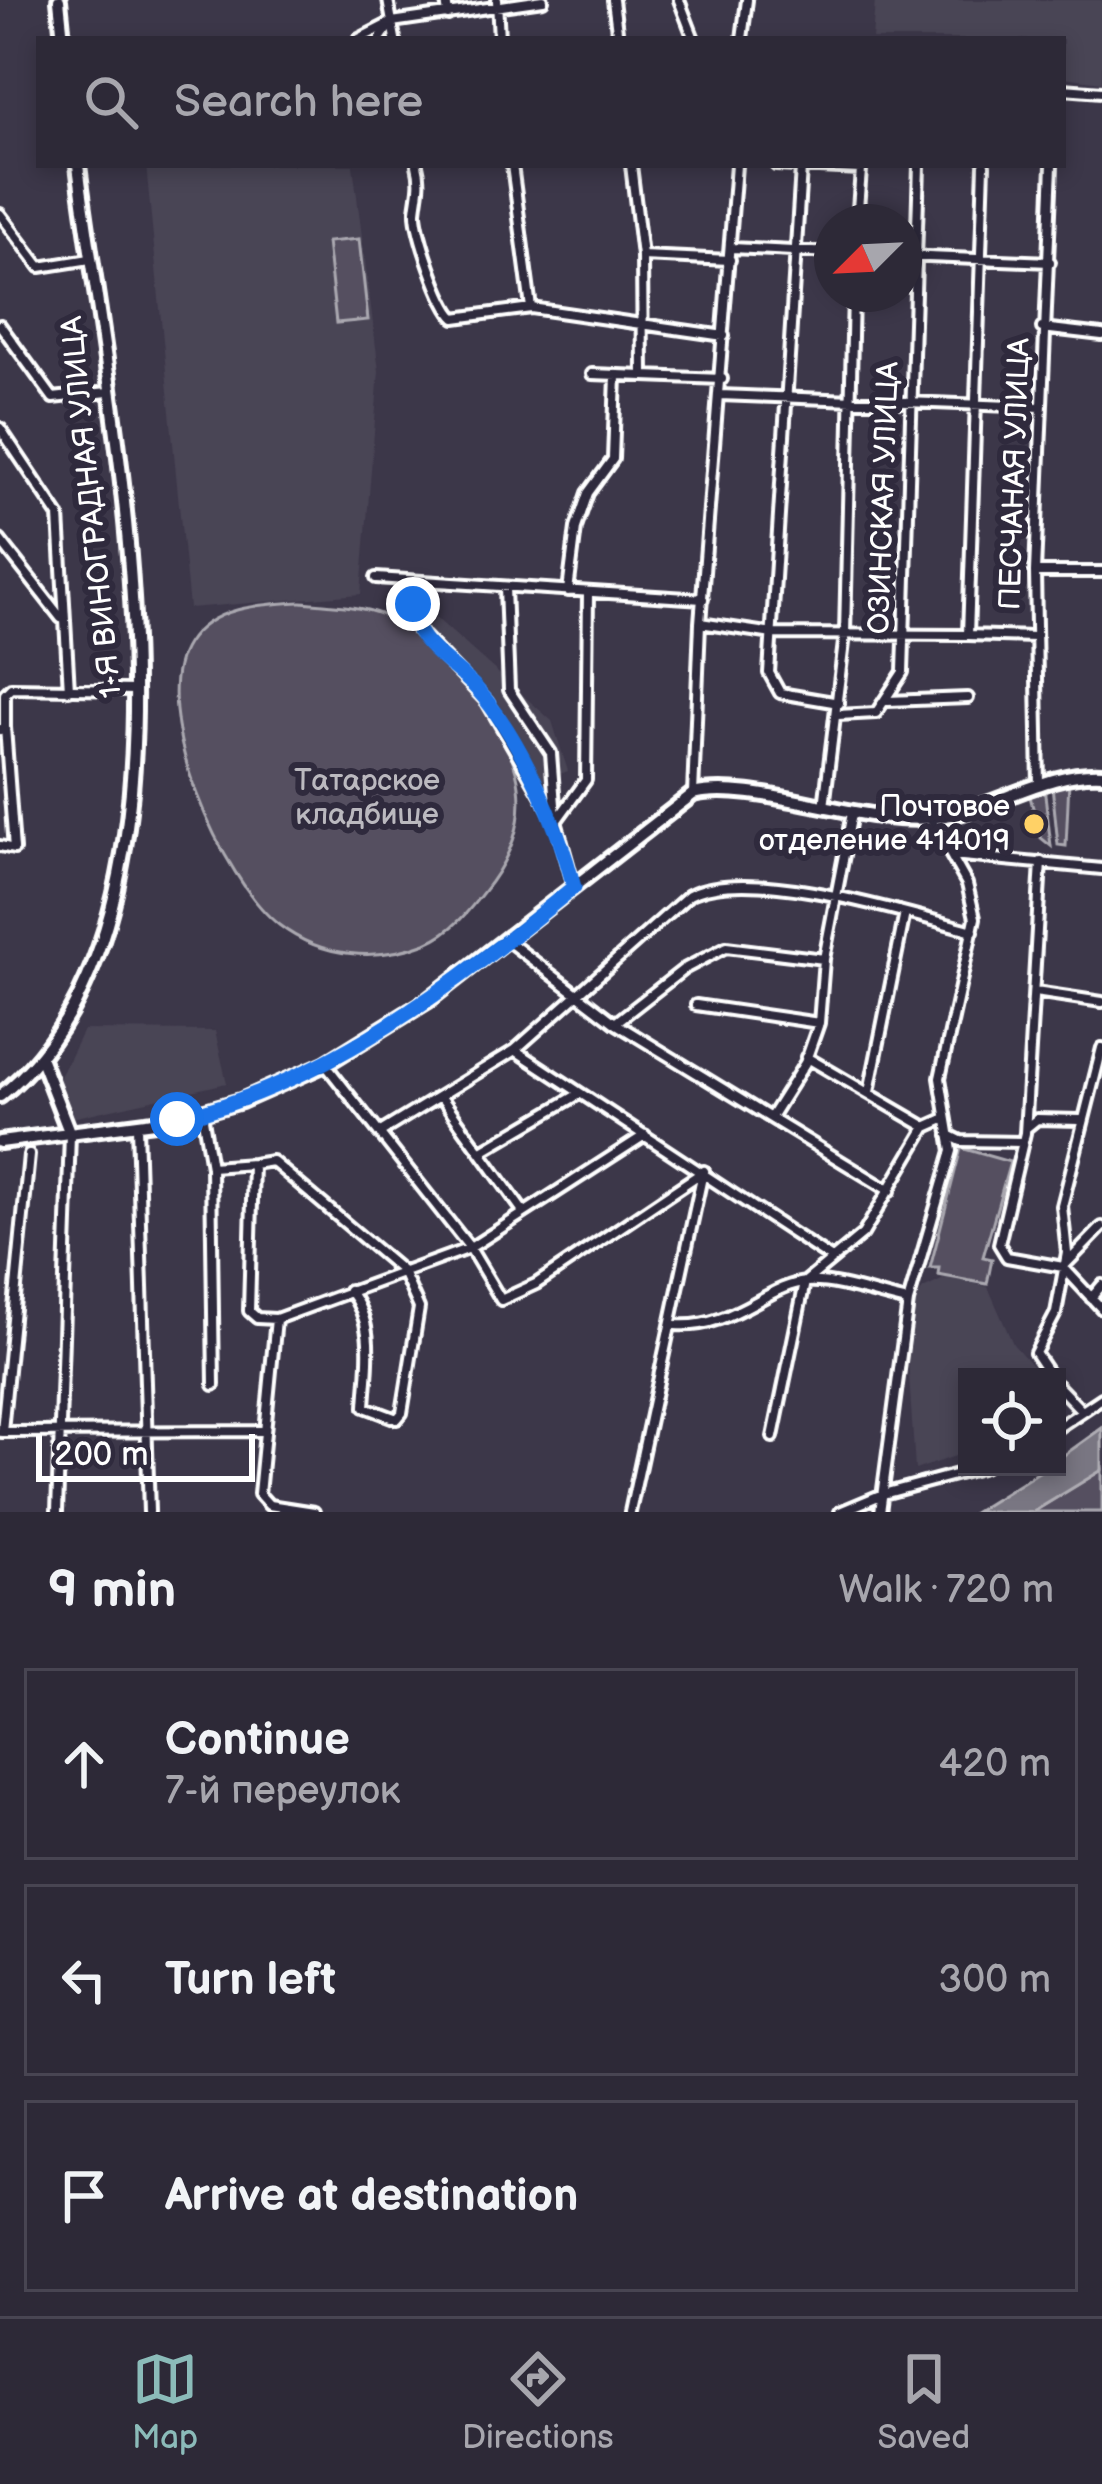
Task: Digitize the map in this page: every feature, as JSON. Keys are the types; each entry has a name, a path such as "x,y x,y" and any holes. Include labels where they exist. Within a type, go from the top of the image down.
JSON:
{"street":[{"path":"58,0 63,36"},
{"path":"388,0 394,36"},
{"path":"446,0 448,15"},
{"path":"365,36 392,22 543,0"},
{"path":"614,0 617,36"},
{"path":"680,0 693,36"},
{"path":"742,36 747,0"},
{"path":"497,5 499,36"},
{"path":"382,36 392,22"},
{"path":"1066,88 1102,92"},
{"name":"1-Я ВИНОГРАДНАЯ УЛИЦА","path":"0,1096 40,1057 72,1007 113,907 133,810 136,690 79,168"},
{"path":"418,168 423,187 416,217 447,310 459,320 531,308 724,336"},
{"path":"512,168 531,308"},
{"path":"631,168 642,256 643,375"},
{"path":"693,794 700,622 736,168"},
{"path":"801,168 770,680 780,693 839,703"},
{"path":"858,204 861,168"},
{"name":"ОЗИНСКАЯ УЛИЦА","path":"918,204 919,168"},
{"path":"968,634 984,168"},
{"name":"ПЕСЧАНАЯ УЛИЦА","path":"1039,785 1035,572 1052,168"},
{"path":"0,214 40,267 90,259"},
{"path":"732,248 814,252"},
{"path":"642,256 730,260"},
{"path":"922,256 1050,262"},
{"path":"824,808 844,634 853,312"},
{"name":"ОЗИНСКАЯ УЛИЦА","path":"886,701 901,682 914,312"},
{"path":"0,326 52,398 107,392"},
{"path":"1042,328 1102,335"},
{"path":"592,374 722,379"},
{"path":"568,591 576,528 588,493 614,459 616,376"},
{"path":"720,395 1040,407"},
{"path":"0,428 57,512 69,691"},
{"path":"0,540 62,619"},
{"path":"1035,572 1102,572"},
{"path":"376,578 703,599"},
{"path":"416,583 414,626 487,702 556,821"},
{"path":"505,588 509,690 551,754 556,821 574,887"},
{"path":"556,821 587,774 588,592"},
{"path":"700,622 773,634 1034,637"},
{"path":"0,846 14,849 3,728 7,690 136,690"},
{"path":"838,715 867,716 886,701 968,698"},
{"path":"0,1142 202,1113 325,1064 427,1001 693,794 718,791 852,813 930,818 987,806 1039,785 1102,774"},
{"path":"771,1117 806,1057 819,1023 824,959 852,813"},
{"path":"880,1512 908,1302 952,1151 940,1078 973,931 972,895 930,818"},
{"path":"952,855 1102,868"},
{"path":"1041,862 1026,1127 999,1244 1007,1257 1063,1267 1102,1309"},
{"path":"379,1133 515,1050 688,895 712,884 731,882 835,897 973,931"},
{"path":"869,1092 905,913"},
{"path":"508,941 615,1023 890,1191"},
{"path":"615,1023 684,969 726,947 824,959"},
{"path":"1035,992 1102,1002"},
{"path":"696,1005 819,1023"},
{"path":"1044,1368 1034,1354 1056,1313 1067,1246 1060,1216 1080,1120 1089,1112 1102,1048"},
{"path":"515,1050 832,1259"},
{"path":"40,1057 70,1134 57,1512"},
{"path":"806,1057 926,1127"},
{"path":"325,1064 470,1248 495,1292 507,1300 704,1171"},
{"path":"482,1151 580,1094"},
{"path":"441,1097 522,1210"},
{"path":"1089,1112 1102,1115"},
{"path":"202,1113 211,1167 214,1385"},
{"path":"674,1325 728,1317 805,1282 863,1234 926,1127 944,1119"},
{"path":"1026,1127 1037,1119 1080,1120"},
{"path":"136,1126 149,1512"},
{"path":"254,1164 249,1311 256,1318 276,1319 470,1248 522,1210 645,1135"},
{"path":"948,1135 961,1141 1024,1142"},
{"path":"29,1155 1,1432 264,1431"},
{"path":"211,1167 272,1161 403,1271 418,1310 402,1413 397,1419 364,1407 369,1348 364,1313 349,1290"},
{"path":"630,1512 704,1171"},
{"path":"1063,1267 1102,1227"},
{"path":"805,1282 908,1302"},
{"path":"773,1437 805,1282"},
{"path":"1091,1298 1102,1285"},
{"path":"276,1319 264,1431 263,1501 284,1510 314,1512"},
{"path":"1066,1394 1082,1411"},
{"path":"1066,1422 1102,1398"},
{"path":"839,1512 883,1494 958,1474"}],"shaded area":[{"path":"875,0 1102,0 1102,82 1066,77 1066,36 872,36"},
{"path":"146,168 353,168 379,371 361,594 189,608"},
{"path":"426,609 552,721 568,771 539,782 479,686 410,624"},
{"path":"83,1030 215,1031 227,1083 72,1118 54,1089"},
{"path":"948,1277 988,1287 1013,1344 1034,1368 958,1368 958,1455 915,1470 905,1311 923,1289"},
{"path":"1102,1428 1102,1470 1033,1512 975,1512 1033,1476 1066,1476 1066,1454"}],"green space":[{"path":"359,239 368,320 336,323 327,242"},
{"name":"Татарское кладбище","path":"302,602 364,609 403,625 475,695 507,745 520,797 518,825 508,853 462,917 426,943 388,953 350,954 313,944 279,925 236,873 197,794 176,710 177,673 187,644 197,631 223,615 254,606"},
{"path":"1069,780 1066,846 1058,845 1052,785"},
{"path":"1044,786 1051,846 1041,838 1028,789"},
{"path":"961,1148 1010,1162 983,1257 992,1259 987,1284 938,1275 939,1268 930,1268"},
{"path":"1102,1470 1102,1512 1033,1512"}],"place":[{"name":"Почтовое отделение 414019","path":"1034,824"}],"route":[{"path":"177,1119 272,1089 365,1041 427,1001 574,887 556,821 487,702 419,634 412,620 413,604"}]}
